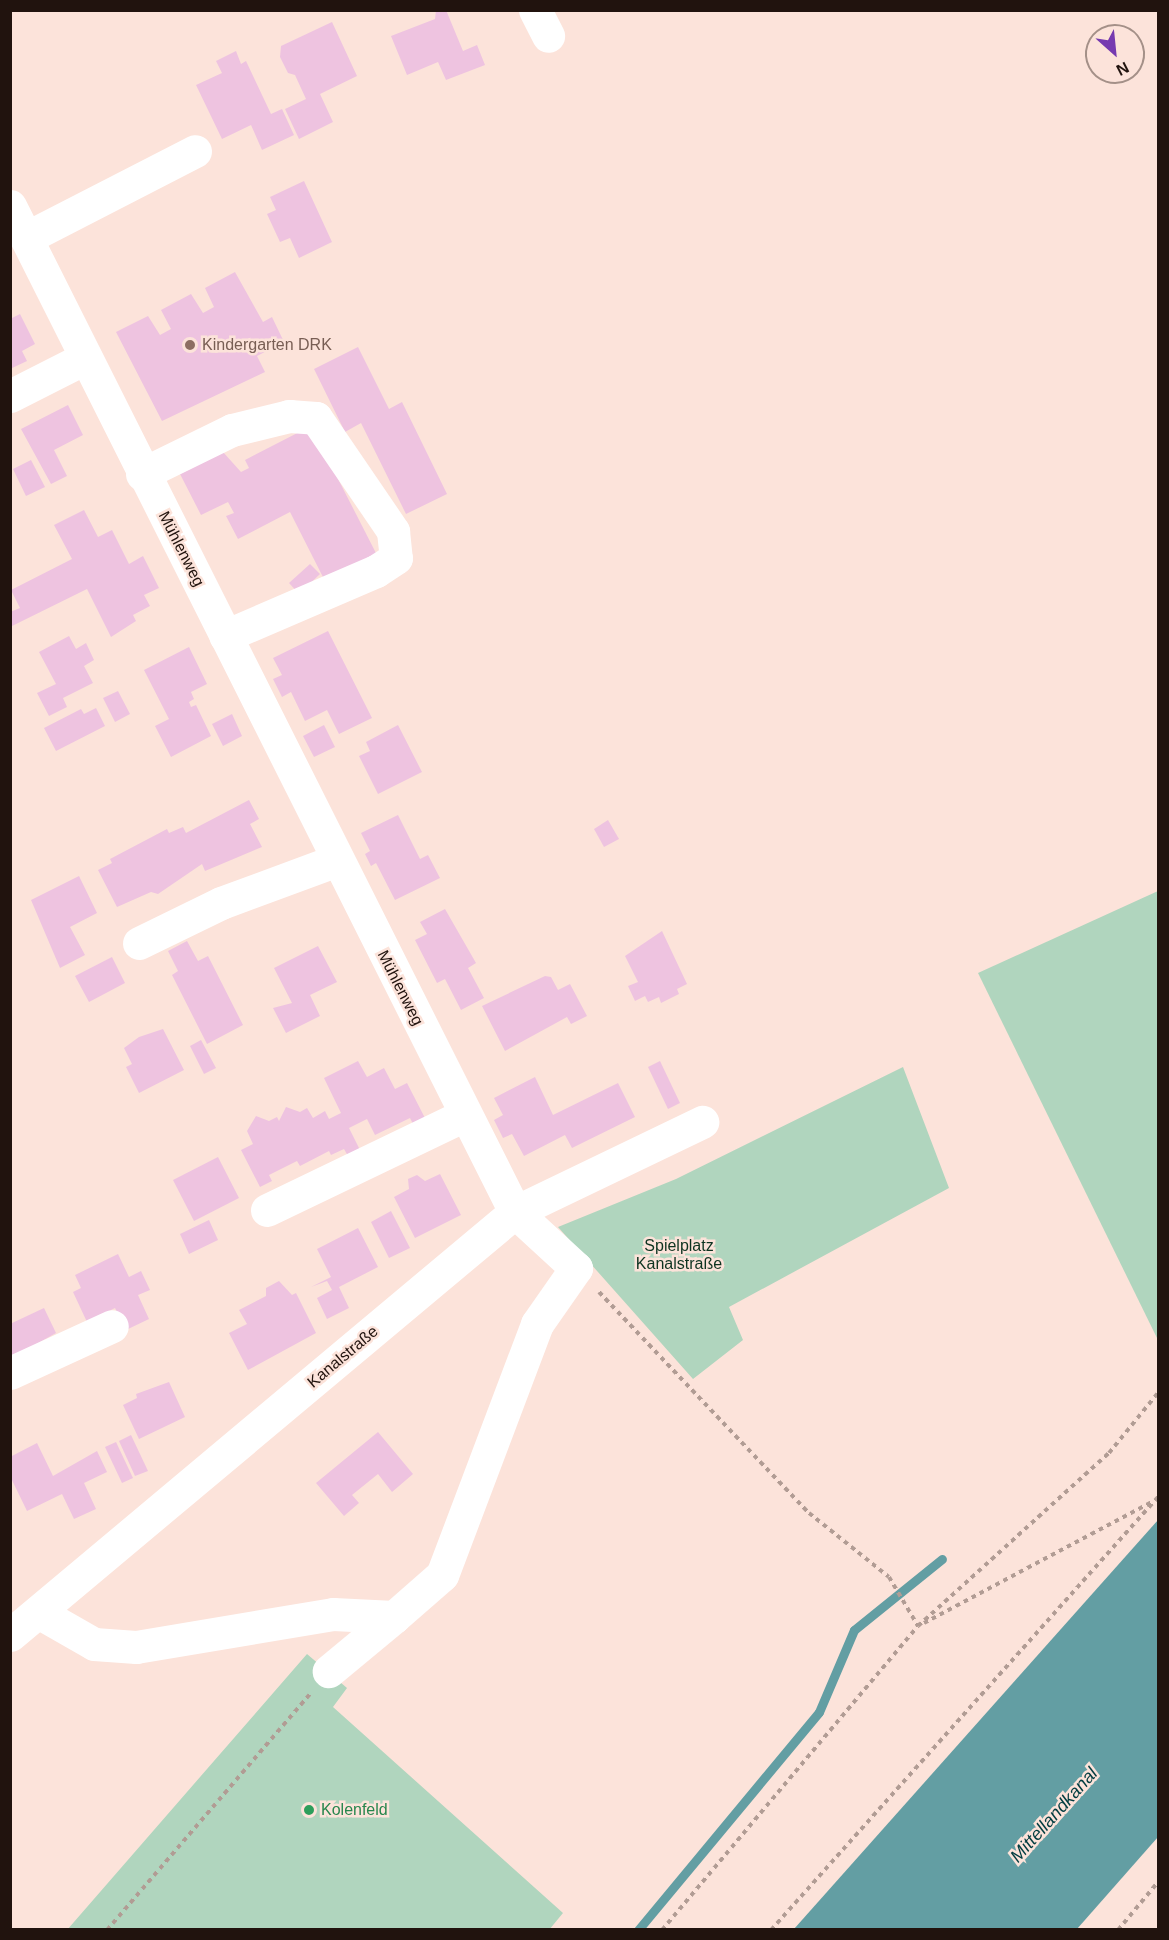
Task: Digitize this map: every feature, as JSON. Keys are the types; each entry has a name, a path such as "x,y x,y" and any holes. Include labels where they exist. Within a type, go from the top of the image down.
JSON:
{"street":[{"path":"26,237 195,151"},
{"name":"Mühlenweg","path":"10,206 142,474 515,1212 576,1268"},
{"path":"10,396 85,358"},
{"path":"142,474 232,430 289,416 316,418 393,531 396,558 376,571 225,636"},
{"path":"139,943 221,903 337,860"},
{"path":"267,1210 464,1115"},
{"name":"Kanalstraße","path":"10,1635 515,1212 702,1122"},
{"path":"329,1671 442,1575 537,1324 576,1268"},
{"path":"10,1373 112,1326"},
{"path":"38,1612 94,1644 136,1647 333,1614 394,1617"}],"path":[{"path":"576,1268 808,1513 890,1577 918,1626"},
{"path":"662,1929 918,1626 1109,1453 1158,1393"},
{"path":"918,1626 1157,1498"},
{"path":"771,1929 1157,1498"},
{"path":"107,1929 329,1671"},
{"path":"1118,1929 1158,1882"}],"green space":[{"path":"1158,891 1158,1336 1157,1338 978,973"},
{"name":"Spielplatz Kanalstraße","path":"903,1067 949,1188 729,1307 743,1340 693,1379 558,1227 676,1179"},
{"name":"Kolenfeld","path":"307,1654 347,1688 333,1707 563,1913 549,1930 67,1930"}],"water":[{"name":"Mittellandkanal","path":"1158,1520 1158,1837 1077,1929 794,1929"}],"building":[{"path":"436,10 446,10 463,51 477,45 485,65 446,80 438,62 407,75 391,36 435,19"},
{"path":"332,22 357,76 320,94 333,122 299,139 285,109 306,99 295,75 288,73 280,57 281,46"},
{"path":"236,51 241,64 246,61 271,114 282,109 294,135 262,150 251,125 222,139 196,85 222,73 216,61"},
{"path":"304,181 332,242 299,258 290,238 280,242 267,214 276,210 270,197"},
{"path":"235,272 263,322 272,317 284,342 257,356 265,372 162,421 116,332 148,316 160,335 171,329 161,310 191,294 203,313 214,307 205,288"},
{"path":"20,314 35,344 22,351 27,361 10,369 10,319"},
{"path":"358,347 389,409 402,402 447,494 406,514 361,423 345,432 314,369"},
{"path":"68,405 83,435 54,450 67,476 51,484 21,429"},
{"path":"311,426 379,559 327,585 290,512 238,539 226,516 234,513 228,502 201,515 180,474 223,452 241,472 249,468 245,460"},
{"path":"31,460 45,487 26,496 13,469"},
{"path":"84,510 98,537 112,530 129,564 143,556 159,588 144,595 150,606 133,615 136,621 111,637 87,589 10,627 10,612 20,608 11,590 72,559 54,525"},
{"path":"310,564 320,574 299,594 289,583"},
{"path":"328,631 372,718 339,734 327,710 305,721 291,692 282,697 273,679 282,675 273,658"},
{"path":"69,636 76,649 86,643 94,660 84,666 93,683 63,698 67,707 49,716 37,693 56,684 39,652"},
{"path":"189,647 207,684 191,692 194,699 189,702 191,707 196,705 211,736 171,757 155,726 169,719 144,670"},
{"path":"118,691 130,714 115,722 103,698"},
{"path":"96,708 105,726 56,751 44,728 81,709 84,714"},
{"path":"232,714 242,736 223,746 212,724"},
{"path":"324,725 335,747 314,757 303,736"},
{"path":"398,725 422,772 378,794 359,756 370,751 366,742"},
{"path":"249,800 259,819 250,824 262,847 205,871 202,864 158,894 151,892 117,907 98,870 112,863 110,859 167,829 169,833 183,827 186,833"},
{"path":"398,815 420,859 428,855 440,878 395,900 376,863 371,866 365,854 370,851 361,833"},
{"path":"608,820 619,839 604,847 594,829"},
{"path":"79,876 97,913 70,927 85,955 60,968 31,900"},
{"path":"445,909 476,963 468,968 484,998 461,1010 445,979 437,983 415,940 427,934 420,922"},
{"path":"662,931 687,984 677,989 679,994 661,1003 659,997 648,1002 645,996 635,1001 628,986 638,982 625,956"},
{"path":"187,941 198,961 208,956 243,1025 207,1044 172,975 178,971 168,951"},
{"path":"318,946 337,982 310,995 320,1016 286,1033 273,1008 292,1003 274,968"},
{"path":"112,957 125,983 89,1002 75,976"},
{"path":"545,976 551,977 558,990 570,984 587,1016 571,1024 567,1017 505,1051 482,1006"},
{"path":"163,1029 184,1070 139,1093 126,1067 132,1064 124,1048 139,1037"},
{"path":"201,1040 216,1068 204,1074 190,1046"},
{"path":"358,1061 367,1077 384,1068 395,1089 407,1083 426,1120 414,1126 410,1118 375,1135 367,1119 349,1128 360,1150 348,1156 344,1149 331,1155 329,1151 300,1166 297,1161 269,1175 272,1181 260,1187 241,1150 253,1144 247,1131 256,1116 269,1121 277,1117 279,1121 286,1107 300,1112 307,1108 313,1118 325,1111 329,1119 341,1113 324,1078"},
{"path":"660,1061 680,1103 668,1109 648,1067"},
{"path":"535,1077 553,1115 618,1083 635,1117 572,1148 565,1135 524,1156 512,1134 503,1138 494,1120 503,1115 494,1098"},
{"path":"218,1157 239,1198 194,1221 173,1180"},
{"path":"440,1174 461,1215 415,1238 394,1197 409,1189 408,1179 417,1175 425,1181"},
{"path":"391,1211 410,1248 389,1258 371,1222"},
{"path":"209,1220 218,1240 189,1254 180,1234"},
{"path":"358,1228 378,1267 339,1287 349,1308 327,1319 317,1298 332,1290 327,1281 311,1287 331,1277 317,1249"},
{"path":"118,1254 129,1277 141,1271 150,1290 138,1295 149,1319 126,1330 115,1308 87,1322 73,1292 81,1288 75,1275"},
{"path":"279,1281 292,1295 296,1293 316,1333 248,1370 229,1333 247,1324 239,1310 266,1296 266,1288"},
{"path":"44,1308 56,1333 10,1359 10,1324"},
{"path":"169,1382 185,1417 139,1439 123,1405 137,1398 136,1394"},
{"path":"378,1432 413,1474 392,1492 378,1474 352,1495 359,1503 344,1516 316,1483"},
{"path":"131,1435 148,1471 135,1476 119,1441"},
{"path":"116,1442 133,1478 122,1483 105,1447"},
{"path":"37,1443 53,1476 97,1451 107,1472 84,1483 96,1509 74,1519 62,1494 27,1511 10,1476 10,1457"}],"waterway":[{"path":"638,1930 819,1712 854,1630 942,1559"}],"place":[{"name":"Kindergarten DRK","path":"190,345"},
{"name":"Kolenfeld","path":"309,1810"}]}
